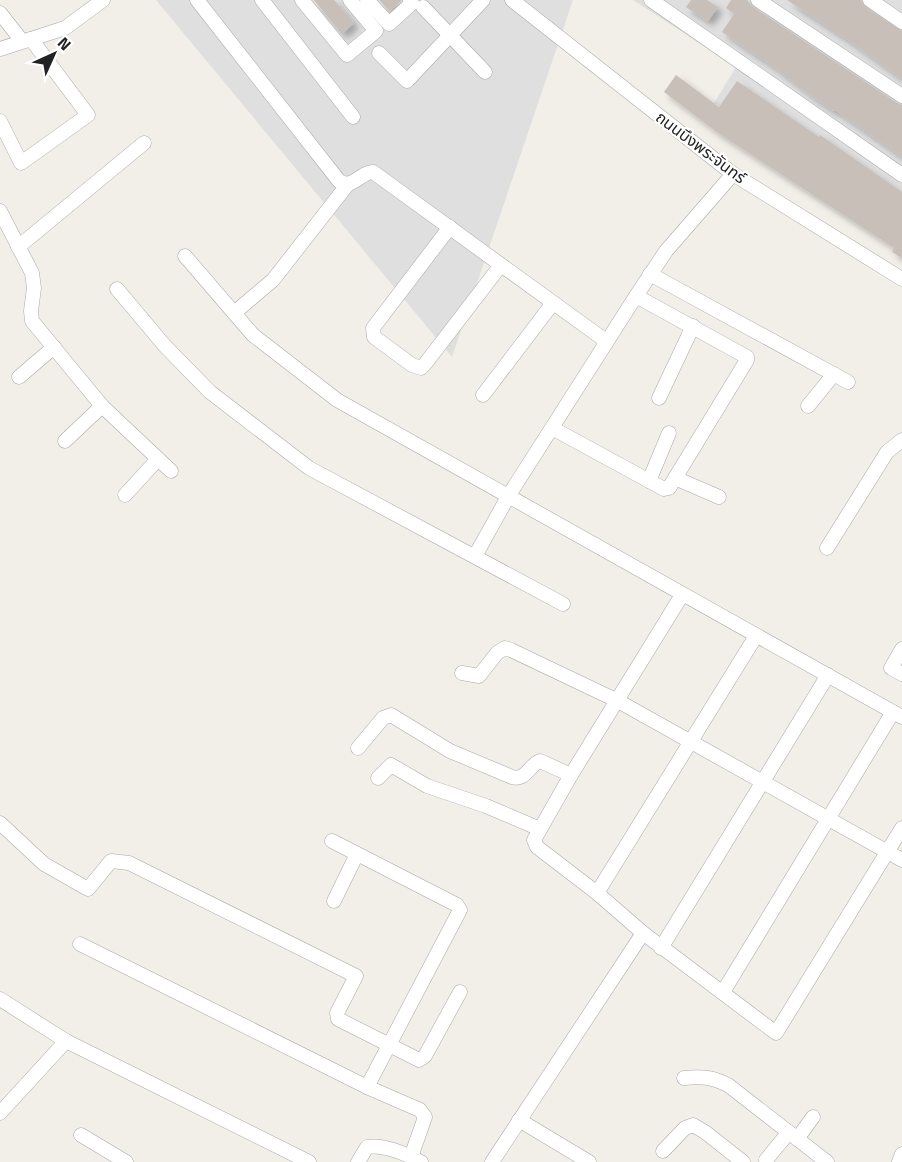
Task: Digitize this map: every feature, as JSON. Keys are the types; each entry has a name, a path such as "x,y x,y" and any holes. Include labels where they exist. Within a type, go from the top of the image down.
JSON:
{"street":[{"path":"0,49 65,28 103,0"},
{"path":"197,0 339,181 345,185 348,184"},
{"path":"262,0 353,117"},
{"path":"302,0 347,56 376,31 350,0"},
{"path":"367,0 389,24 412,3 410,0"},
{"path":"379,53 407,81 483,0"},
{"name":"ถนนบึงพระจันทร์","path":"512,0 733,174 902,279"},
{"path":"651,0 902,175"},
{"path":"758,0 902,96"},
{"path":"870,0 902,22"},
{"path":"423,8 485,72"},
{"path":"0,14 26,40 88,115 21,163 0,121"},
{"path":"18,247 144,143"},
{"path":"234,313 273,280 348,184 367,172 373,171 606,340"},
{"path":"475,556 509,495 650,274 666,251 733,174"},
{"path":"0,211 32,273 34,297 31,311 32,321 102,406 171,471"},
{"path":"450,227 373,328 374,337 412,365 421,368 501,265"},
{"path":"185,256 260,341 337,400 898,715 828,819 723,992"},
{"path":"650,274 848,382"},
{"path":"117,289 165,346 210,392 309,468 563,604"},
{"path":"552,428 667,490 675,478 747,360 744,353 636,296"},
{"path":"483,394 553,303"},
{"path":"658,398 693,326"},
{"path":"19,376 54,347"},
{"path":"808,406 834,374"},
{"path":"65,441 102,406"},
{"path":"649,481 669,433"},
{"path":"827,548 887,452 902,440"},
{"path":"125,495 158,459"},
{"path":"675,478 719,497"},
{"path":"682,594 540,829 534,840 537,847 597,893 661,948 776,1033 902,828"},
{"path":"597,893 756,636"},
{"path":"462,674 479,676 496,653 505,648 618,701 902,860"},
{"path":"902,649 891,668 902,674"},
{"path":"661,948 828,675"},
{"path":"358,748 383,718 391,715 450,752 512,777 519,779 523,777 536,762 540,761 571,775"},
{"path":"378,778 391,765 426,786 486,806 540,829"},
{"path":"0,823 44,864 88,889 111,861 129,863 356,976 337,1013 338,1019 387,1045 422,1060 460,992"},
{"path":"332,841 457,905 460,910 387,1045 367,1087"},
{"path":"334,901 357,854"},
{"path":"492,1162 643,933"},
{"path":"80,944 423,1113 425,1118 416,1159 374,1146 362,1152 358,1162"},
{"path":"0,999 66,1041 309,1162"},
{"path":"0,1113 66,1041"},
{"path":"684,1078 701,1076 715,1078 728,1085 827,1162"},
{"path":"766,1160 813,1117"},
{"path":"519,1120 589,1162"},
{"path":"663,1151 685,1128 693,1125 743,1162"},
{"path":"81,1135 126,1162"},
{"path":"899,1162 902,1154"}],"shaded area":[{"path":"156,0 573,0 452,357"},
{"path":"633,0 902,0 902,225 714,103 736,67"}],"building":[{"path":"314,0 334,0 354,23 342,34"},
{"path":"379,0 401,0 401,1 390,11"},
{"path":"691,0 707,0 718,7 708,21 686,7"},
{"path":"731,0 747,0 753,7 902,105 902,157 722,32 734,14 726,8"},
{"path":"787,0 861,0 865,7 902,31 902,79 851,42"},
{"path":"676,75 719,107 737,81 902,192 902,258 892,252 894,248 718,133 664,92"}]}
